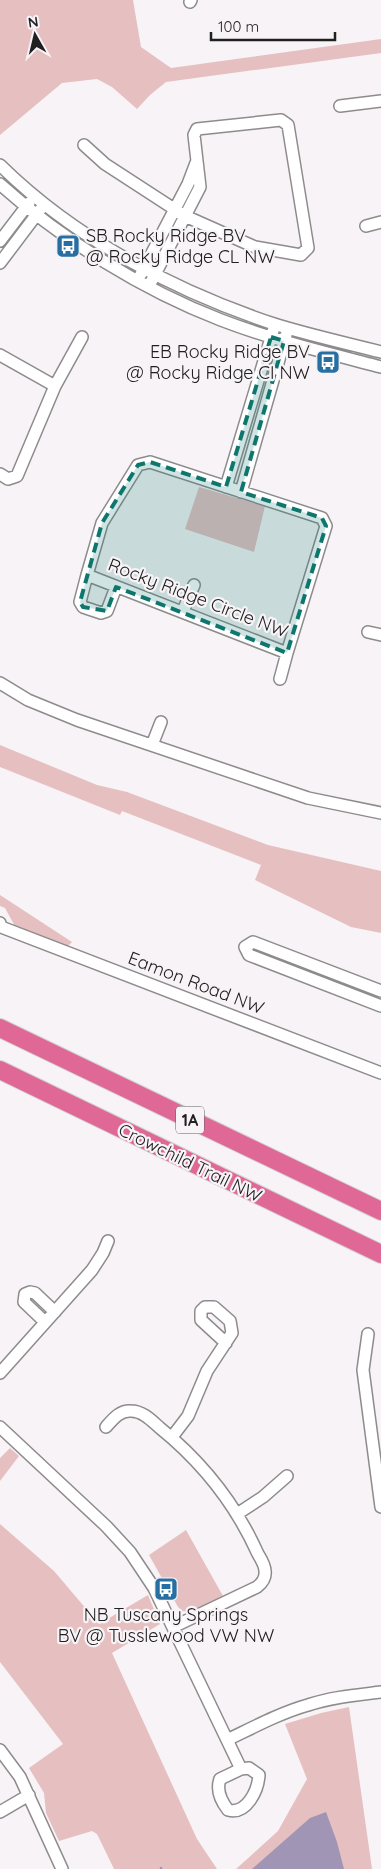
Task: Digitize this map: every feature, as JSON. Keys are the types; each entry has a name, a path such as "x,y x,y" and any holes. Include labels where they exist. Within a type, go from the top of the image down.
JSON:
{"highway":[{"name":"1A","path":"0,1028 381,1211"},
{"name":"Crowchild Trail NW","path":"0,1070 381,1254"}],"street":[{"path":"340,106 381,101"},
{"path":"84,145 105,164 180,213 256,247 301,255 308,248 288,125 281,120 197,130 194,135 197,159 180,213 148,286"},
{"path":"0,165 44,203 97,241 143,269 211,301 275,324 381,352"},
{"path":"0,184 36,215 72,241 137,281 200,312 284,341 381,366"},
{"path":"0,242 35,195"},
{"path":"0,263 44,203"},
{"path":"137,281 180,213"},
{"path":"366,226 381,222"},
{"path":"226,487 275,324"},
{"path":"241,492 288,328"},
{"path":"0,474 8,479 17,476 55,386 82,337"},
{"path":"0,355 55,386"},
{"name":"Rocky Ridge Circle NW","path":"150,462 226,487 322,518 326,526 288,653 87,575 102,523 138,465 150,462"},
{"path":"87,575 80,602 82,607 101,613 107,612 116,587"},
{"path":"183,611 194,585"},
{"path":"368,632 381,636"},
{"path":"280,679 288,653"},
{"path":"0,684 28,700 69,717 308,798 381,813"},
{"path":"152,745 162,722"},
{"name":"Eamon Road NW","path":"0,924 2,927 381,1073"},
{"path":"381,991 253,942 245,947 249,955 381,1006"},
{"path":"0,1373 98,1262 108,1242"},
{"path":"46,1322 24,1302 25,1294 35,1293 55,1312"},
{"path":"368,1334 363,1370 379,1472 381,1508"},
{"path":"172,1437 188,1416 207,1371 226,1343"},
{"path":"106,1427 118,1415 132,1411 145,1416 172,1437 210,1476 237,1514 265,1568 263,1581 257,1587 173,1627"},
{"path":"0,1427 106,1526 130,1552 154,1588 241,1769"},
{"path":"237,1514 263,1497 287,1476"},
{"path":"227,1740 282,1714 310,1704 334,1698 381,1692"},
{"path":"0,1750 20,1776 62,1869"},
{"path":"0,1812 29,1795"}],"highlighted area":[{"path":"271,337 284,341 241,492 322,518 326,526 287,653 116,587 107,611 83,607 80,602 102,523 138,465 150,462 226,487"}],"shaded area":[{"path":"0,0 133,0 141,47 171,68 381,39 381,53 166,82 137,109 112,87 97,79 62,83 0,135"},
{"path":"199,487 265,506 254,552 185,529"},
{"path":"0,745 97,785 127,792 268,845 381,871 381,933 351,927 255,880 261,865 122,811 120,815 0,767"},
{"path":"0,895 72,942 67,947 16,928 5,908 0,906"},
{"path":"10,1448 19,1456 0,1481 0,1458"},
{"path":"0,1524 54,1571 99,1624 148,1595 160,1624 112,1653 197,1839 217,1869 114,1869 97,1834 92,1831 59,1841 46,1813 44,1793 29,1768 63,1744 0,1662"},
{"path":"186,1530 223,1596 190,1612 182,1611 178,1607 149,1555"},
{"path":"349,1707 372,1869 236,1869 278,1831 307,1779 285,1724"},
{"path":"326,1812 344,1869 252,1869 310,1818"}],"place":[{"name":"SB Rocky Ridge BV @ Rocky Ridge CL NW","path":"68,246"},
{"name":"EB Rocky Ridge BV @ Rocky Ridge CI NW","path":"328,362"},
{"name":"NB Tuscany Springs BV @ Tusslewood VW NW","path":"166,1589"}]}
